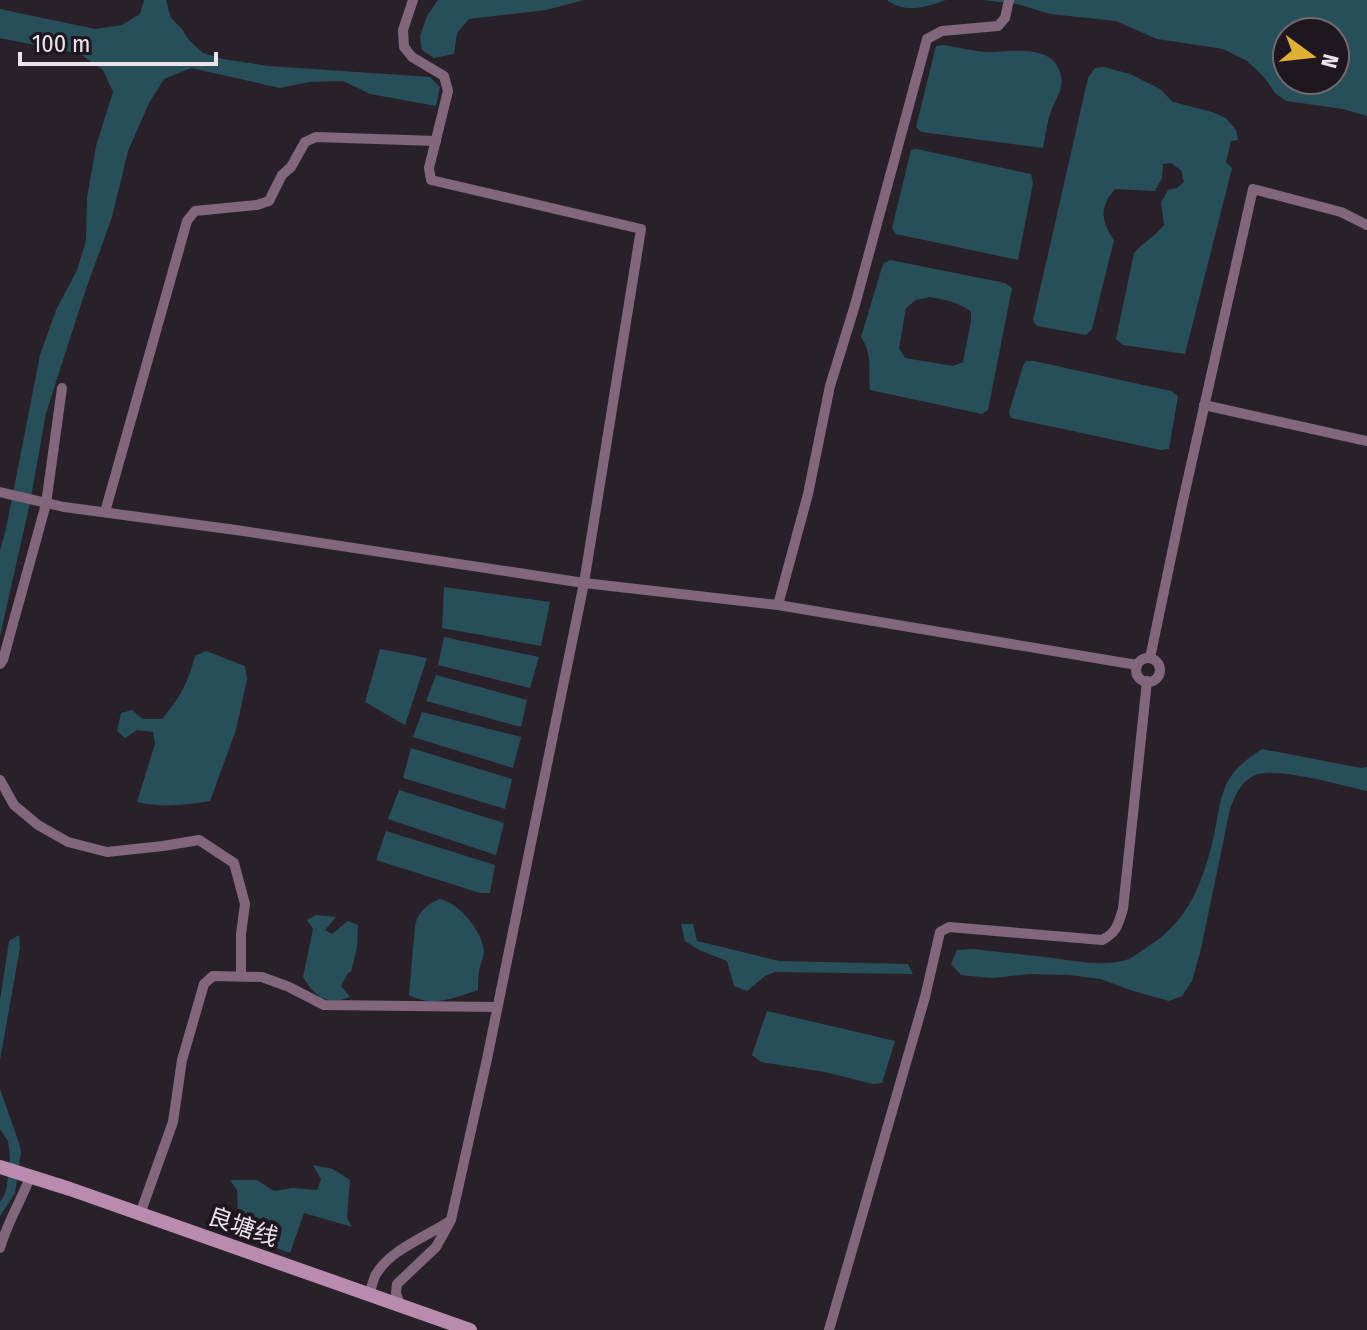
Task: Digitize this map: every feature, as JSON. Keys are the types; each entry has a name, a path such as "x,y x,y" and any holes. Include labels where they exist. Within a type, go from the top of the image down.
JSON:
{"street":[{"path":"400,1305 397,1284 436,1247 451,1220 584,583 641,229 431,180 429,168 448,91 444,76 412,57 404,47 403,30 413,0"},
{"path":"778,605 808,494 830,386 927,39 942,31 998,26 1008,6"},
{"path":"105,512 187,221 195,211 269,201 282,175 291,167 305,142 316,137 436,141"},
{"path":"1150,658 1253,189 1341,212 1367,225"},
{"path":"0,664 15,622 62,388"},
{"path":"1204,405 1367,441"},
{"path":"6,493 105,512 584,583 778,605 1137,665"},
{"path":"1150,658 1157,662 1159,673 1155,679 1147,681 1138,676 1137,665 1143,659 1150,658"},
{"path":"829,1330 925,997 940,932 949,927 1102,940 1112,934 1118,925 1123,909 1147,681"},
{"path":"0,780 14,805 38,825 68,842 107,852 199,840 234,863 245,904 241,976"},
{"path":"140,1214 173,1122 182,1060 204,984 213,976 262,977 324,1005 496,1007"},
{"path":"0,1248 5,1229 22,1198 14,1172"},
{"name":"良塘线","path":"14,1172 470,1330"},
{"path":"369,1295 376,1275 386,1261 451,1220"}],"water":[{"path":"144,0 166,0 171,18 203,53 269,66 430,77 440,87 436,106 370,94 343,81 309,82 280,88 191,68 164,79 149,103 128,151 112,217 46,413 30,503 0,636 0,550 40,355 56,310 77,270 86,241 87,198 96,146 113,92 103,70 80,54 0,38 0,9 95,29 122,25 140,14"},
{"path":"438,0 584,0 546,10 469,19 457,33 454,54 434,58 422,50 420,36 427,16"},
{"path":"887,0 946,0 909,8"},
{"path":"983,0 1367,0 1367,116 1343,109 1286,101 1279,96 1351,96 1351,16 1271,16 1271,87 1247,61 1223,49 1157,39 1116,21 1050,14 1017,4"},
{"path":"936,46 986,52 1030,51 1041,53 1057,65 1061,85 1043,148 921,132 916,127"},
{"path":"1104,67 1130,74 1160,89 1173,102 1226,118 1236,130 1238,140 1231,141 1226,162 1232,168 1185,354 1123,345 1116,339 1134,253 1164,225 1161,202 1168,190 1184,182 1181,170 1171,163 1163,164 1162,178 1155,191 1115,189 1106,202 1104,220 1114,240 1092,329 1086,335 1037,326 1033,320 1088,78 1095,68"},
{"path":"911,150 1031,174 1033,183 1018,260 896,234 892,228"},
{"path":"890,260 1005,283 1012,288 988,410 982,414 870,390 869,356 861,337 883,264","holes":["930,297 957,304 971,312 963,362 953,366 905,358 899,348 906,308 916,300"]},
{"path":"1026,361 1171,391 1178,396 1169,449 1161,450 1011,418 1009,412"},
{"path":"444,587 550,602 541,646 442,628"},
{"path":"444,637 539,657 530,688 438,665"},
{"path":"380,649 427,658 405,725 365,702"},
{"path":"206,651 245,666 247,679 236,730 210,801 174,805 137,802 155,744 153,732 137,730 125,738 117,731 121,713 132,710 143,719 162,719 183,690 195,656"},
{"path":"436,675 527,700 521,727 426,701"},
{"path":"422,712 521,737 513,768 413,737"},
{"path":"411,748 512,779 505,809 403,778"},
{"path":"1262,749 1367,767 1367,791 1278,773 1255,775 1242,785 1230,809 1192,981 1182,996 1169,1001 1101,979 1069,975 1030,974 991,978 961,975 951,964 957,950 973,949 1099,963 1126,960 1137,954 1161,937 1184,913 1205,868 1226,785 1238,767"},
{"path":"399,790 504,823 496,855 388,819"},
{"path":"386,831 495,865 490,893 480,893 376,860"},
{"path":"439,899 462,911 479,935 484,953 478,990 443,1000 426,1001 409,995 415,926 423,910"},
{"path":"316,915 336,917 325,930 332,934 348,921 358,925 351,972 341,986 350,997 342,1000 322,998 303,977 313,929 307,920"},
{"path":"681,924 693,924 697,941 779,961 908,964 913,974 775,972 747,991 734,986 727,961 685,941"},
{"path":"19,935 20,948 0,1060 0,1000 9,941"},
{"path":"767,1011 895,1041 882,1083 873,1084 825,1072 761,1062 752,1055"},
{"path":"0,1089 21,1152 15,1193 0,1216 10,1157 8,1141 0,1129"},
{"path":"313,1165 333,1169 350,1180 347,1218 352,1227 304,1213 290,1253 251,1239 238,1214 237,1190 230,1180 257,1180 274,1191 293,1188 317,1190 321,1179"}]}
